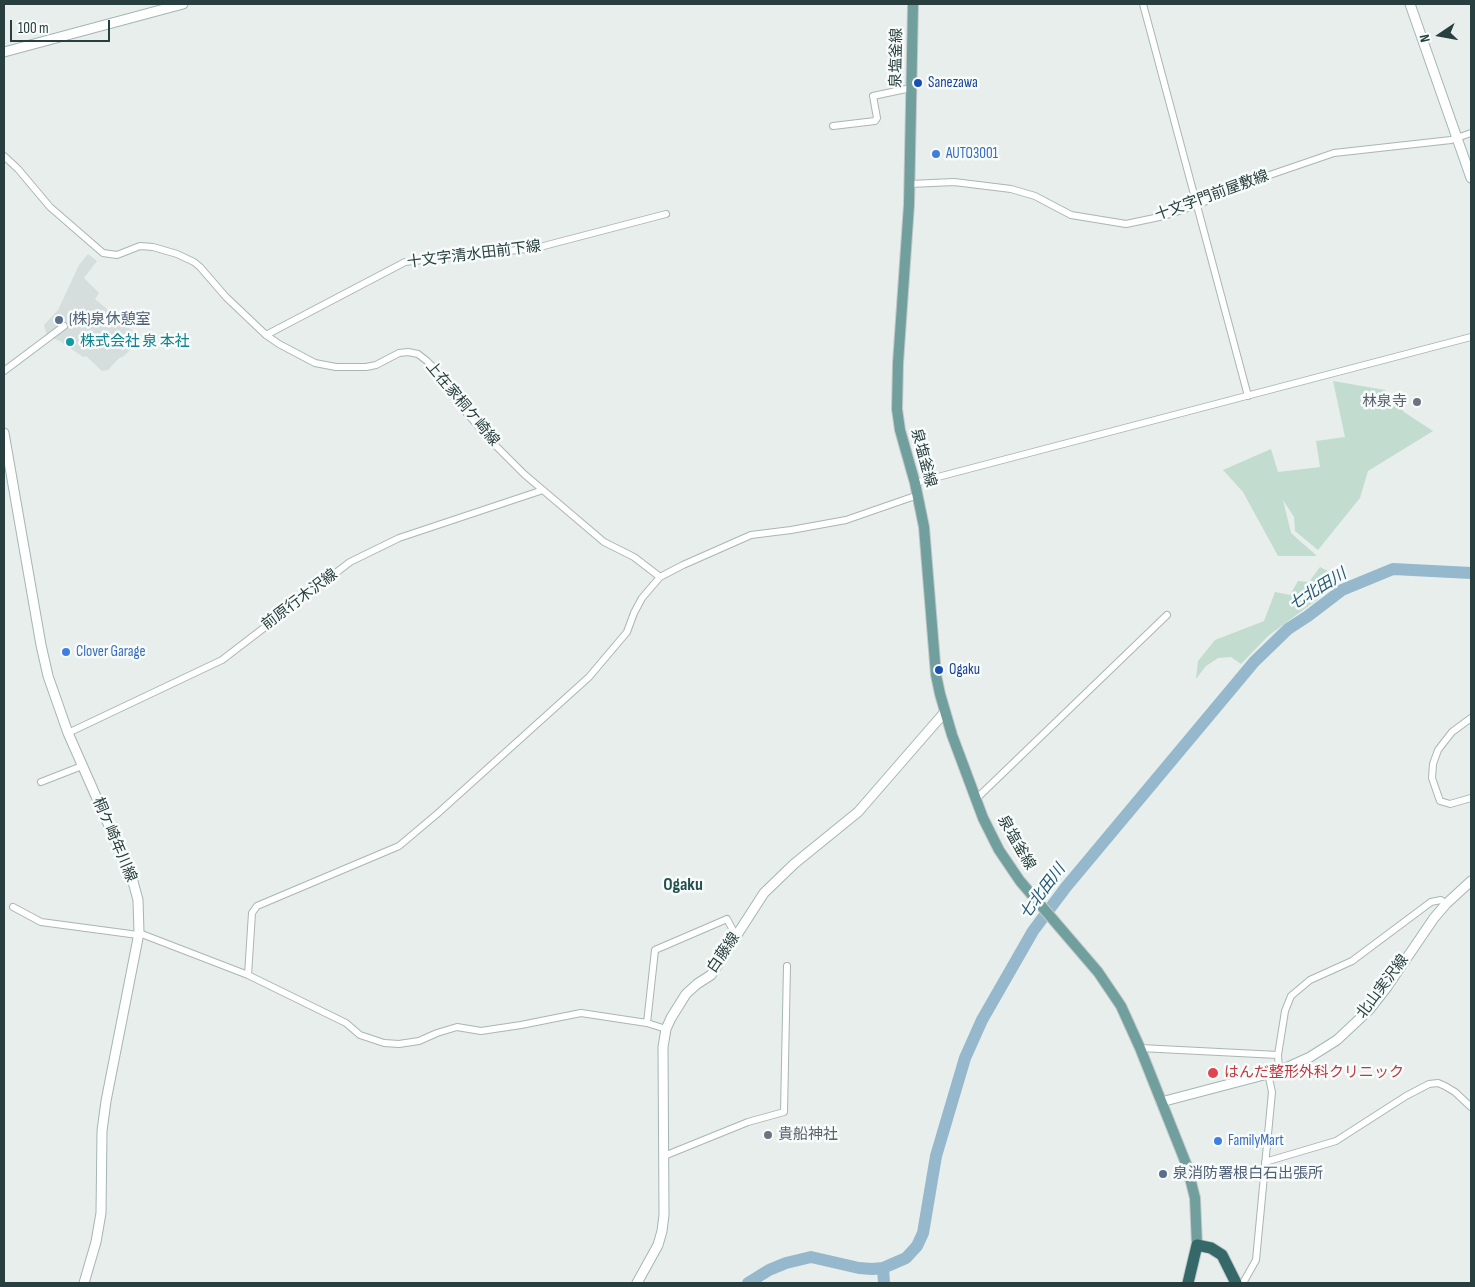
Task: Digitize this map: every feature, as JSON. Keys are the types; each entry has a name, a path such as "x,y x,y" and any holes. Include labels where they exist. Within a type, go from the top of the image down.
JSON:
{"highway":[{"path":"1188,1283 1197,1245 1211,1248 1222,1256 1236,1283"}],"main road":[{"name":"泉塩釜線","path":"913,4 910,184 897,403 900,430 918,495 924,527 936,676 944,713 976,800 999,850 1010,868 1088,961 1116,998 1140,1048"},
{"path":"1140,1048 1192,1181 1197,1216 1197,1245"}],"street":[{"path":"4,52 171,5 183,4"},
{"path":"1143,4 1248,396"},
{"path":"1410,4 1471,178"},
{"path":"833,126 875,121 877,118 873,96 911,88"},
{"name":"十文字門前屋敷線","path":"910,184 954,182 1011,189 1035,196 1071,216 1126,224 1164,216 1197,205 1258,179 1334,153 1451,140 1471,133"},
{"name":"上在家桐ケ崎線","path":"4,156 18,169 50,207 103,253 117,255 140,246 153,247 177,254 189,260 200,267 226,297 266,335 315,363 336,367 366,367 376,365 399,353 418,354 428,361 445,379 465,411 493,443 543,490 604,542 634,557 660,577"},
{"name":"十文字清水田前下線","path":"266,335 404,262 536,248 666,214"},
{"path":"4,371 64,326"},
{"path":"915,483 1471,337"},
{"name":"桐ケ崎年川線","path":"4,433 48,676 68,733 132,878 138,900 139,934 106,1101 102,1131 101,1213 96,1242 84,1283"},
{"name":"前原行木沢線","path":"68,733 222,660 350,562 399,538 543,490"},
{"path":"248,975 252,913 257,906 399,846 588,677 627,632 642,598 660,577 682,565 751,535 846,520 918,495"},
{"path":"976,800 1167,615"},
{"name":"白藤線","path":"637,1283 658,1245 662,1231 664,1215 663,1047 666,1030 677,1006 686,994 711,975 764,892 858,812 944,713"},
{"path":"1471,718 1452,732 1438,750 1433,764 1432,778 1440,801 1450,804 1471,798"},
{"path":"41,782 82,766"},
{"name":"北山実沢線","path":"1161,1102 1279,1071 1322,1050 1355,1025 1387,987 1415,944 1446,904 1471,881"},
{"path":"1279,1071 1278,1055 1285,1011 1291,996 1310,980 1352,961 1431,902 1441,900 1446,904"},
{"path":"13,907 41,922 139,934 248,975 346,1024 360,1035 384,1043 399,1044 419,1041 457,1027 481,1031 581,1013 647,1023 666,1030"},
{"path":"647,1023 655,950 727,918 736,936"},
{"path":"664,1156 748,1122 784,1112 787,966"},
{"path":"1140,1048 1278,1055"},
{"path":"1244,1283 1256,1260 1272,1092 1268,1073"},
{"path":"1265,1162 1336,1141 1406,1096 1429,1084 1438,1083 1456,1092 1471,1107"}],"shaded area":[{"path":"88,254 97,261 84,278 99,293 95,299 139,336 124,356 118,359 108,370 102,371 86,356 83,357 60,341 47,336 44,325 58,310 79,265"}],"green space":[{"path":"1333,381 1385,390 1404,412 1433,431 1368,471 1360,498 1318,550 1295,531 1294,517 1283,500 1291,533 1317,556 1278,556 1243,492 1223,470 1271,449 1278,472 1320,467 1316,441 1345,437"},
{"path":"1320,567 1328,571 1322,596 1268,636 1241,664 1231,657 1218,658 1206,666 1196,679 1198,661 1215,640 1264,621 1275,592 1290,595 1298,581 1309,582"}],"waterway":[{"name":"七北田川","path":"748,1283 769,1270 786,1263 811,1257 859,1268 872,1269 883,1268 906,1258 917,1246 923,1233 936,1156 965,1058 982,1020 1033,931 1066,887 1254,662 1288,629 1342,590 1393,569 1471,573"},
{"path":"883,1268 884,1283"}],"place":[{"name":"Sanezawa","path":"918,83"},
{"name":"AUTO3001","path":"936,154"},
{"name":"(株)泉休憩室","path":"59,320"},
{"name":"株式会社 泉 本社","path":"70,342"},
{"name":"林泉寺","path":"1417,402"},
{"name":"Clover Garage","path":"66,652"},
{"name":"Ogaku","path":"939,670"},
{"name":"はんだ整形外科クリニック","path":"1213,1073"},
{"name":"貴船神社","path":"768,1135"},
{"name":"FamilyMart","path":"1218,1141"},
{"name":"泉消防署根白石出張所","path":"1163,1174"}],"district":[{"name":"Ogaku","path":"683,885"}]}
